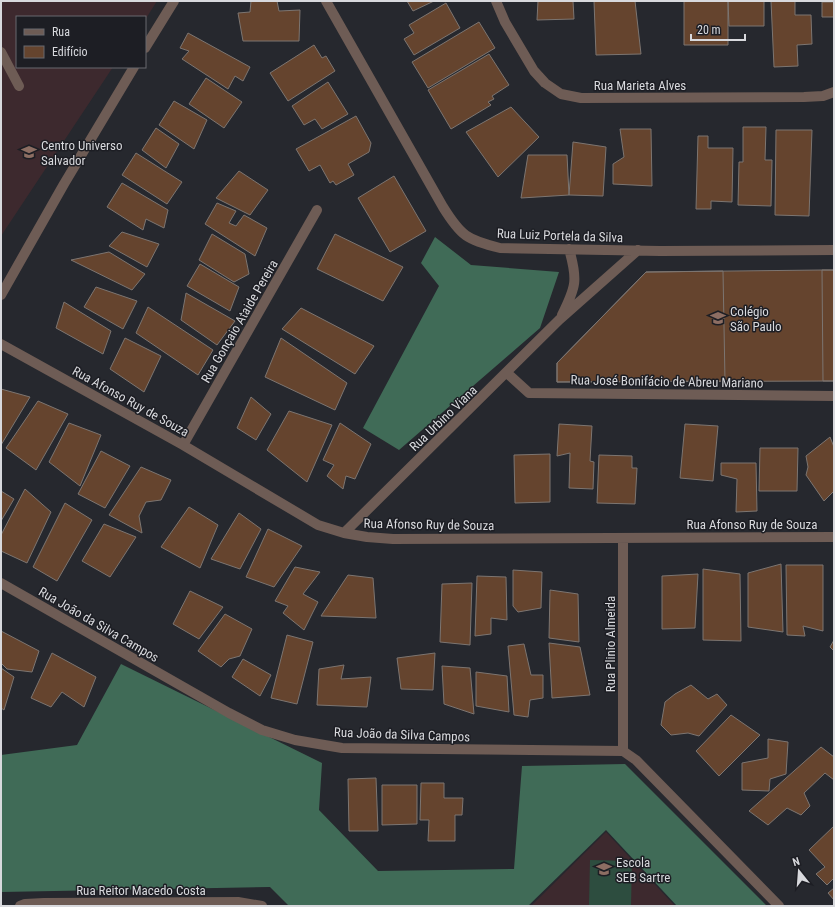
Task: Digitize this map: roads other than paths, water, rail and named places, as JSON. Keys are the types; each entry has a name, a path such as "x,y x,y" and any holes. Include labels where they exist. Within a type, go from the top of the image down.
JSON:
{"street":[{"path":"146,46 174,1"},
{"name":"Rua Luiz Portela da Silva","path":"326,1 454,225 466,237 500,248 834,250"},
{"name":"Rua Marieta Alves","path":"496,1 505,22 534,71 545,83 561,94 581,98 804,97 823,96 834,92"},
{"path":"1,52 19,86"},
{"path":"1,295 64,184 133,68"},
{"name":"Rua Gonçaio Ataide Pereira","path":"183,445 317,210"},
{"name":"Rua Urbino Viana","path":"559,320 571,297 575,282 574,268 569,249"},
{"name":"Rua Urbino Viana","path":"344,534 559,320 638,250"},
{"name":"Rua Afonso Ruy de Souza","path":"1,344 183,445 318,525 344,534 393,539 834,537"},
{"name":"Rua José Bonifácio de Abreu Mariano","path":"507,373 529,393 834,396"},
{"name":"Rua Plinio Almeida","path":"623,538 623,751"},
{"name":"Rua João da Silva Campos","path":"1,583 229,713 262,730 295,740 342,748 623,751"},
{"path":"623,751 636,760 779,906"},
{"name":"Rua Reitor Macedo Costa","path":"20,906 25,904 44,903 238,902 262,906"}],"place":[{"name":"Centro Universo Salvador","path":"29,152"},
{"name":"Colégio São Paulo","path":"718,318"},
{"name":"Escola SEB Sartre","path":"604,869"}]}
